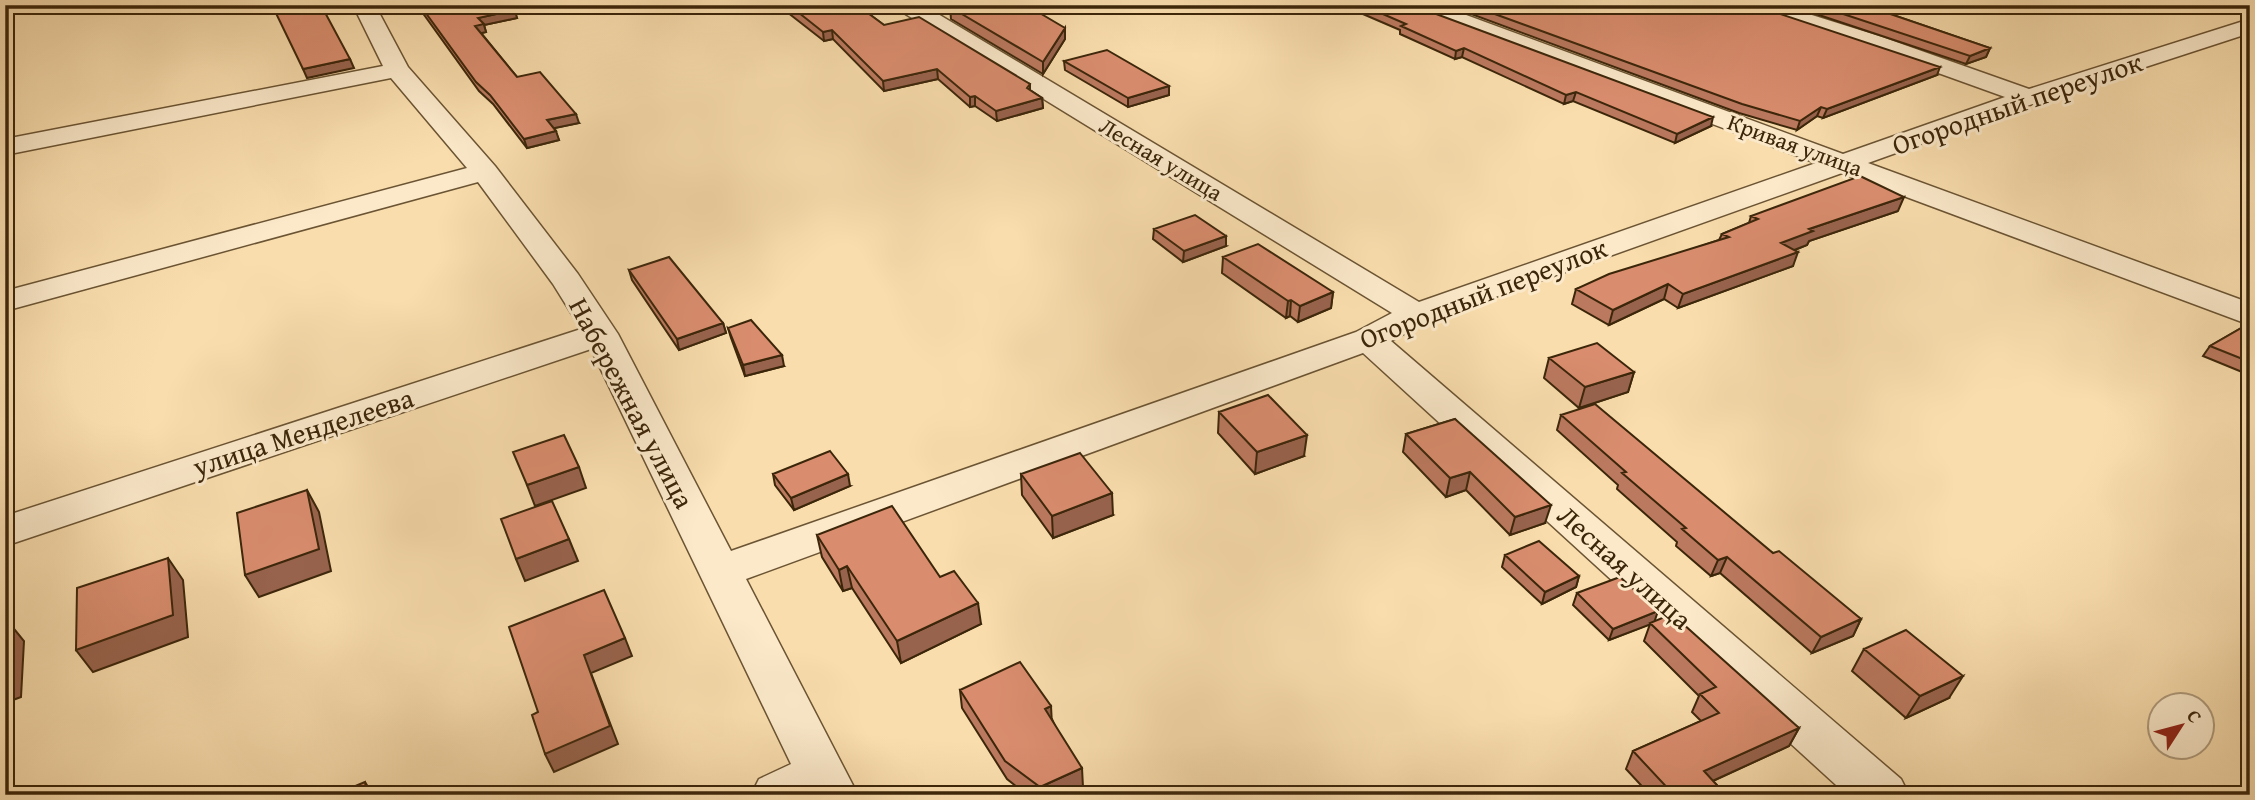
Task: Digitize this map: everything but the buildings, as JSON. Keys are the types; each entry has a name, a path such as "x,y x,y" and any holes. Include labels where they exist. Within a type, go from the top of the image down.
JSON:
{"street":[{"name":"Набережная улица","path":"363,5 397,70 485,172 567,281 601,334 720,571 810,788"},
{"name":"Лесная улица","path":"907,5 1416,313"},
{"name":"Кривая улица","path":"1418,5 2250,315"},
{"path":"1757,5 1874,42 2029,97"},
{"name":"Огородный переулок","path":"720,571 1368,339 1416,313 2029,97 2250,26"},
{"path":"5,147 397,70"},
{"path":"5,301 485,172"},
{"name":"улица Менделеева","path":"5,531 601,334"},
{"name":"Лесная улица","path":"1368,339 1883,795"}]}
